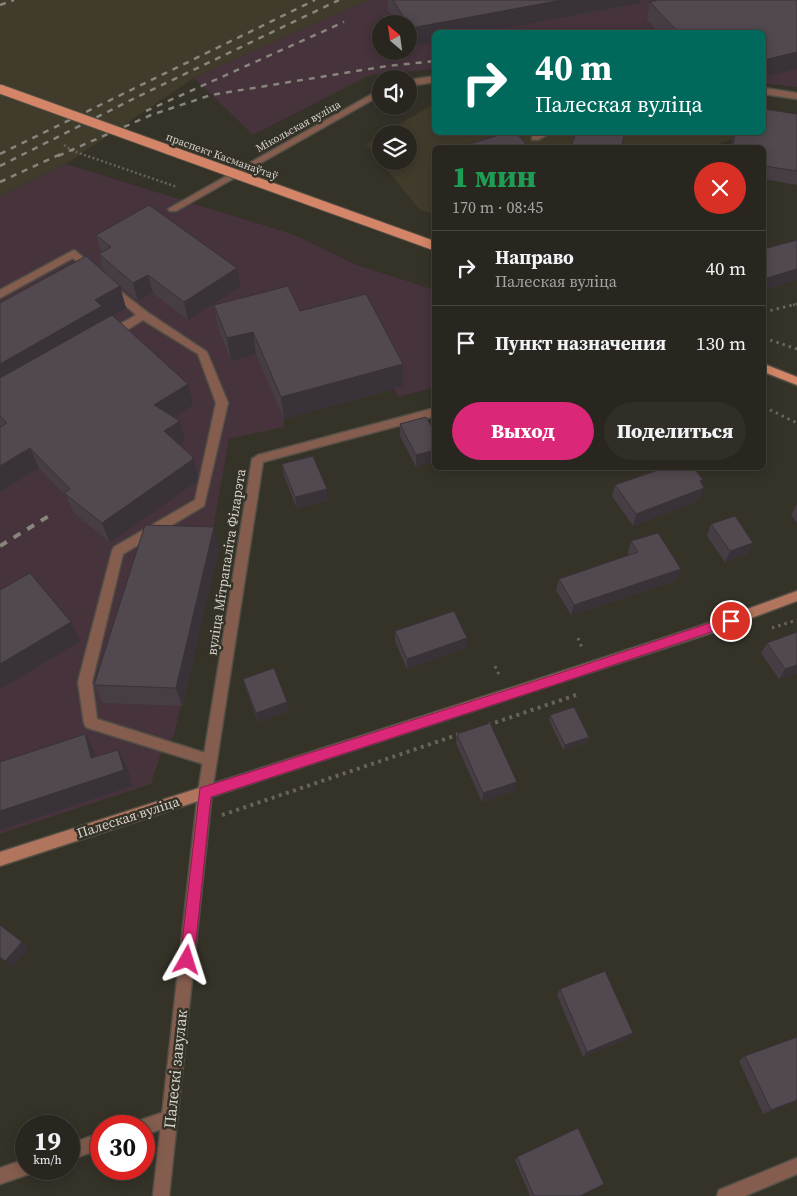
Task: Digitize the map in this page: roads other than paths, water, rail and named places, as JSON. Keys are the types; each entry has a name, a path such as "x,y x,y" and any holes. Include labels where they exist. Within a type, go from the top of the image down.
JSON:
{"main road":[{"name":"праспект Касманаўтаў","path":"0,89 432,245"},
{"path":"766,369 797,381"},
{"name":"Палеская вуліца","path":"0,859 557,679 714,627 797,596"}],"street":[{"path":"417,82 432,79"},
{"path":"766,91 797,96"},
{"name":"Мікольская вуліца","path":"173,209 372,97"},
{"path":"535,138 542,135"},
{"path":"0,294 74,253 143,316 202,352 222,403 200,503 118,551 85,682 92,723 210,760"},
{"path":"101,340 143,316"},
{"name":"вуліца Мітрапаліта Філарэта","path":"205,792 258,459 432,413"},
{"name":"Палескі завулак","path":"161,1196 205,792"},
{"path":"155,1123 170,1118"},
{"path":"725,1196 797,1166"},
{"path":"0,1176 15,1171"}],"railway":[{"path":"0,5 14,0"},
{"path":"0,154 315,0"},
{"path":"0,166 137,97 339,0"},
{"path":"146,111 344,22"},
{"path":"58,156 151,115 211,95 387,66 432,61"},
{"path":"0,182 63,153"},
{"path":"0,546 52,514"}]}
